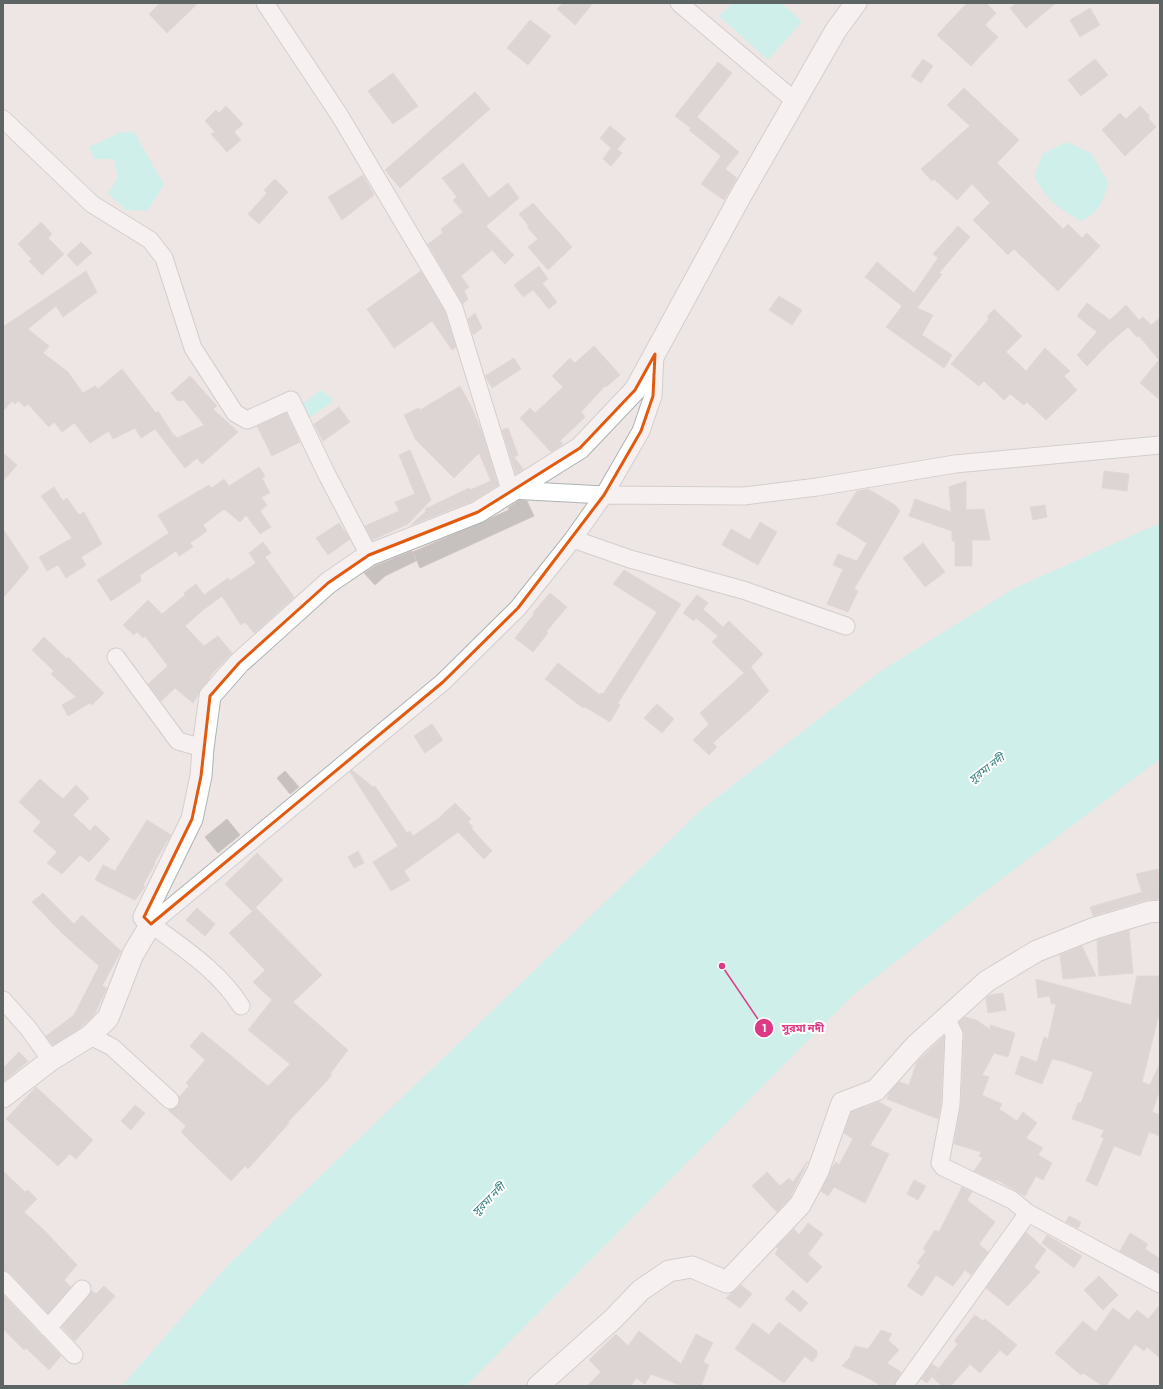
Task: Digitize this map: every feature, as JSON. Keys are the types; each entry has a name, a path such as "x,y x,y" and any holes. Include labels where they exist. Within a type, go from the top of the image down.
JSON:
{"street":[{"path":"265,3 340,116 454,308 510,490"},
{"path":"678,3 795,101"},
{"path":"241,1006 234,995 203,963 151,924 144,917 192,819 201,776 202,748 210,696 239,663 328,583 369,555 478,512 510,490 580,448 634,390 740,197 795,101 836,30 856,3"},
{"path":"3,119 92,204 150,240 164,258 193,348 235,413 247,420 292,400 326,474 369,555"},
{"path":"3,1097 51,1060 90,1036 108,1018 133,954 151,924 443,682 518,608 573,538 604,494 641,431 653,396 655,354"},
{"path":"510,490 604,494 744,496 817,487 955,464 1160,445"},
{"path":"573,538 630,559 742,590 846,626"},
{"path":"116,657 178,740 202,748"},
{"path":"538,1386 603,1328 641,1290 669,1270 692,1267 727,1282 800,1205 818,1171 842,1103 876,1090 916,1045 987,981 1037,951 1095,928 1149,912 1160,911"},
{"path":"3,1000 28,1028 51,1060"},
{"path":"946,1019 954,1034 950,1105 940,1163 943,1167 1012,1200 1028,1213 1160,1284"},
{"path":"90,1036 112,1047 170,1100"},
{"path":"904,1386 1028,1213"},
{"path":"3,1280 74,1355"},
{"path":"48,1328 82,1289"}],"highlighted area":[{"path":"655,354 653,396 641,431 604,495 518,608 443,682 151,924 144,917 192,819 201,776 210,696 239,663 328,583 369,555 478,512 580,448 635,390"}],"water":[{"path":"733,3 782,3 802,22 768,60 719,16"},
{"path":"122,132 134,132 164,185 147,211 126,210 108,193 118,178 114,159 94,159 89,147"},
{"path":"1067,142 1091,153 1109,184 1102,201 1096,210 1088,218 1082,221 1067,213 1054,203 1043,191 1034,176 1043,154"},
{"path":"321,390 333,399 331,403 310,417 302,404"},
{"path":"1160,523 1160,759 982,894 852,996 466,1386 122,1386 226,1267 701,810 881,671 1013,589"}],"building":[{"path":"160,3 198,3 167,33 149,14"},
{"path":"563,3 593,3 575,25 557,9"},
{"path":"967,3 986,3 996,13 985,25 998,37 971,66 937,35"},
{"path":"1017,3 1056,3 1026,28 1010,8"},
{"path":"1090,8 1100,25 1080,37 1070,20"},
{"path":"530,20 551,36 528,65 507,48"},
{"path":"923,59 933,66 921,83 911,76"},
{"path":"1095,59 1108,75 1081,96 1068,80"},
{"path":"718,62 732,73 697,117 739,152 725,169 737,178 724,200 701,184 721,156 689,130 691,128 675,116"},
{"path":"393,73 418,106 393,124 368,91"},
{"path":"964,88 1019,140 997,163 1063,229 1068,224 1082,238 1087,233 1100,246 1058,291 1014,249 1008,255 973,220 990,203 972,184 957,200 934,179 932,181 921,169 970,126 947,105"},
{"path":"475,92 490,109 400,188 385,170"},
{"path":"226,106 243,124 234,132 241,140 227,152 211,134 215,132 205,121 216,110 219,113"},
{"path":"1140,106 1150,116 1148,118 1156,127 1125,156 1102,130 1120,113 1126,119"},
{"path":"610,126 626,139 617,149 622,153 611,166 603,159 611,148 600,138"},
{"path":"463,163 489,198 508,183 519,198 486,226 514,255 505,264 492,250 461,276 469,287 464,291 468,299 463,304 428,244 443,233 441,229 463,212 453,200 457,197 442,178"},
{"path":"363,175 374,195 342,220 328,197"},
{"path":"275,179 288,192 259,224 248,214 267,193 264,190"},
{"path":"533,203 572,247 548,270 528,247 538,239 527,227 529,226 519,214"},
{"path":"41,222 52,234 48,238 64,254 42,275 29,261 32,259 18,244"},
{"path":"958,226 970,237 939,273 942,274 917,308 933,315 922,335 952,355 944,368 886,327 902,306 865,277 877,262 914,293 938,258 933,254"},
{"path":"81,242 92,253 77,266 67,255"},
{"path":"539,266 548,279 542,283 557,302 549,309 533,290 523,297 514,285"},
{"path":"86,271 97,292 63,317 56,306 28,329 49,346 43,353 68,372 83,393 95,386 98,389 122,369 156,413 158,411 174,436 175,435 177,438 204,425 184,400 178,401 171,393 190,376 217,406 213,409 238,432 202,464 197,458 185,468 155,429 141,438 135,428 113,439 109,431 90,443 74,423 62,432 54,422 49,427 28,404 25,407 18,401 15,404 12,401 3,411 3,327"},
{"path":"421,271 445,312 456,347 452,350 432,321 394,348 367,309"},
{"path":"779,296 802,310 792,325 769,310"},
{"path":"1087,303 1110,320 1126,305 1139,320 1143,317 1151,325 1160,318 1160,400 1140,383 1159,360 1139,336 1137,337 1128,327 1107,345 1087,366 1077,355 1097,332 1077,316"},
{"path":"994,309 1022,336 1006,352 1026,371 1045,348 1070,371 1064,376 1077,390 1046,420 1027,402 1024,405 1010,394 1004,400 984,381 979,386 951,364 989,319 987,317"},
{"path":"475,313 482,328 473,335 468,319"},
{"path":"594,346 620,375 606,387 605,386 581,412 585,417 560,441 563,444 551,452 520,418 530,408 535,413 563,387 552,376 570,358 575,363"},
{"path":"514,358 521,369 492,388 485,376"},
{"path":"460,386 471,406 482,432 498,485 473,501 411,525 426,511 425,509 469,488 470,490 491,481 479,453 454,478 416,440 404,415 419,408 420,410"},
{"path":"339,407 350,422 323,441 314,424"},
{"path":"286,413 300,442 272,456 257,426"},
{"path":"508,428 518,455 514,457 523,469 516,474 502,430"},
{"path":"410,450 431,500 408,524 372,540 365,526 399,511 395,502 415,494 399,455"},
{"path":"3,453 17,465 3,481"},
{"path":"259,467 265,476 262,478 270,493 261,497 267,505 260,511 271,527 260,534 246,515 240,522 224,509 203,525 207,531 190,543 193,547 179,556 176,551 140,575 141,581 111,601 97,580 169,533 158,515 209,485 212,488 224,479 229,486"},
{"path":"1104,471 1129,474 1127,491 1102,488"},
{"path":"966,481 966,510 984,509 990,540 972,540 972,566 955,566 955,541 952,541 952,531 909,516 915,499 951,512 949,487"},
{"path":"54,487 63,501 67,498 79,515 84,512 102,544 81,557 86,565 66,578 58,565 47,571 39,557 72,538 41,496"},
{"path":"868,489 895,505 900,511 854,589 858,591 848,612 827,604 843,569 833,565 838,554 857,561 867,543 836,524 857,491"},
{"path":"519,500 527,501 534,516 420,568 413,552 509,510 508,508"},
{"path":"1045,505 1047,517 1033,520 1030,507"},
{"path":"760,522 777,532 758,565 722,545 731,529 750,540"},
{"path":"339,523 350,539 328,555 316,538"},
{"path":"3,529 29,568 3,598"},
{"path":"263,542 271,553 265,557 294,597 254,633 245,622 241,625 222,596 203,610 185,626 204,646 218,636 232,653 212,674 193,703 175,688 161,701 148,684 168,666 145,636 143,638 137,632 134,635 123,625 148,600 162,614 196,584 204,595 228,578 230,581 256,563 249,553"},
{"path":"923,543 945,572 925,587 903,558"},
{"path":"412,551 416,561 385,576 375,585 364,573 375,566"},
{"path":"624,570 681,604 618,703 620,705 610,722 585,707 583,708 545,679 558,663 600,695 600,693 603,694 657,612 613,584"},
{"path":"550,593 567,607 546,632 548,633 533,652 515,638"},
{"path":"697,595 708,603 703,609 723,627 729,621 763,654 745,673 751,667 769,691 713,743 717,747 709,755 693,740 709,724 700,713 744,673 712,642 718,636 696,618 694,621 683,613"},
{"path":"44,637 67,659 68,657 104,693 92,705 90,703 68,716 62,705 76,697 51,674 54,671 32,650"},
{"path":"657,704 674,719 662,733 644,718"},
{"path":"432,724 443,740 425,753 414,736"},
{"path":"352,770 373,787 375,786 407,833 410,831 413,836 439,818 455,803 471,819 468,822 473,827 471,828 492,851 484,859 458,832 404,871 410,880 391,891 373,862 398,846 350,772"},
{"path":"285,771 299,787 290,794 277,778"},
{"path":"40,779 63,799 76,785 89,798 73,815 90,831 95,825 110,839 89,862 80,855 62,874 47,863 57,852 33,831 41,822 19,802"},
{"path":"227,819 240,835 218,853 205,837"},
{"path":"147,820 171,835 143,885 145,887 135,900 95,880 103,865 115,871"},
{"path":"358,851 364,863 354,868 348,857"},
{"path":"257,853 283,880 252,911 225,884"},
{"path":"1158,869 1160,899 1146,900 1093,916 1090,907 1142,892 1136,874"},
{"path":"43,893 74,924 82,915 121,951 102,986 107,988 94,1015 79,1029 53,1045 46,1036 74,1015 99,966 64,935 32,902"},
{"path":"197,908 215,924 205,936 186,920"},
{"path":"256,908 322,975 293,1002 348,1050 330,1074 332,1075 288,1122 289,1123 248,1169 245,1166 231,1181 181,1132 186,1126 168,1110 178,1106 179,1097 189,1086 186,1083 205,1060 190,1046 202,1032 268,1086 290,1064 248,1030 272,1000 253,982 265,970 229,933"},
{"path":"1129,930 1133,973 1099,976 1097,940"},
{"path":"1082,946 1096,976 1063,979 1060,955"},
{"path":"1137,976 1160,976 1160,1010 1142,1082 1150,1085 1160,1063 1160,1090 1152,1112 1160,1115 1160,1136 1149,1132 1140,1156 1114,1146 1097,1186 1086,1181 1104,1138 1101,1137 1104,1130 1072,1119 1078,1103 1081,1103 1093,1072 1052,1059 1042,1084 1015,1074 1021,1056 1037,1062 1044,1037 1048,1039 1056,1004 1051,1004 1050,996 1038,998 1036,979 1131,1005"},
{"path":"1003,993 1006,1010 988,1013 986,998 990,995"},
{"path":"965,1017 976,1020 991,1030 990,1025 1015,1033 1008,1057 994,1053 982,1075 989,1077 982,1095 1002,1104 999,1109 1017,1121 1023,1112 1037,1123 1026,1138 1043,1148 1038,1155 1052,1163 1043,1180 1036,1176 1025,1196 997,1180 996,1181 974,1171 983,1158 979,1156 981,1152 954,1144 961,1105 964,1034 959,1022"},
{"path":"944,1036 941,1104 938,1119 887,1099 889,1093 899,1082 909,1085 917,1062"},
{"path":"19,1052 28,1061 3,1082 3,1068"},
{"path":"36,1087 93,1140 76,1159 70,1154 58,1166 6,1119"},
{"path":"879,1102 892,1109 870,1145 889,1154 865,1203 834,1187 828,1196 821,1191 833,1166 836,1162 839,1165 853,1139 844,1133 851,1112"},
{"path":"135,1105 145,1113 131,1130 121,1121"},
{"path":"808,1161 790,1198 777,1212 752,1186 767,1172 780,1186 789,1178 793,1182"},
{"path":"3,1171 25,1192 28,1190 37,1199 24,1212 44,1230 77,1265 64,1280 71,1287 48,1313 10,1273 3,1270"},
{"path":"914,1180 926,1186 918,1200 907,1194"},
{"path":"962,1187 972,1192 967,1200 995,1222 979,1244 988,1252 971,1275 965,1270 953,1286 936,1275 922,1296 907,1286 921,1265 917,1263 926,1251 923,1249 935,1230 939,1232"},
{"path":"1069,1216 1081,1222 1078,1228 1066,1222"},
{"path":"808,1223 823,1234 808,1254 822,1267 807,1283 775,1254 778,1249 776,1247 794,1229 799,1235"},
{"path":"1026,1232 1046,1250 1034,1267 1040,1272 1008,1306 986,1288"},
{"path":"1130,1233 1148,1244 1145,1249 1160,1259 1160,1273 1120,1251"},
{"path":"1047,1235 1082,1256 1074,1268 1042,1243"},
{"path":"1099,1276 1118,1295 1103,1310 1084,1290"},
{"path":"741,1285 752,1294 740,1308 726,1298"},
{"path":"104,1286 115,1296 75,1341 62,1327 92,1291 96,1294"},
{"path":"793,1290 808,1303 800,1312 785,1299"},
{"path":"3,1295 61,1356 49,1370 26,1348 24,1350 3,1329"},
{"path":"1160,1305 1160,1358 1147,1347 1144,1351 1135,1344 1106,1386 1103,1386 1083,1373 1081,1375 1055,1353 1083,1321 1096,1332 1113,1308 1129,1320 1137,1310 1148,1319"},
{"path":"975,1315 983,1321 985,1319 1017,1345 1007,1356 1000,1350 980,1373 970,1364 951,1386 942,1386 932,1377 958,1344 954,1341"},
{"path":"779,1322 817,1351 817,1356 812,1362 805,1356 784,1383 735,1349 753,1323 769,1335"},
{"path":"881,1330 892,1334 888,1340 899,1350 887,1363 901,1372 894,1386 881,1386 870,1379 842,1366 851,1356 850,1355 855,1346 868,1349"},
{"path":"639,1331 681,1364 696,1334 713,1343 703,1362 709,1365 701,1386 682,1386 651,1374 645,1384 636,1378 631,1386 587,1386 601,1372 589,1360 616,1334 628,1346"},
{"path":"932,1364 938,1368 927,1383 921,1379"}],"place":[{"name":"সুরমা নদী","path":"722,966"}]}
